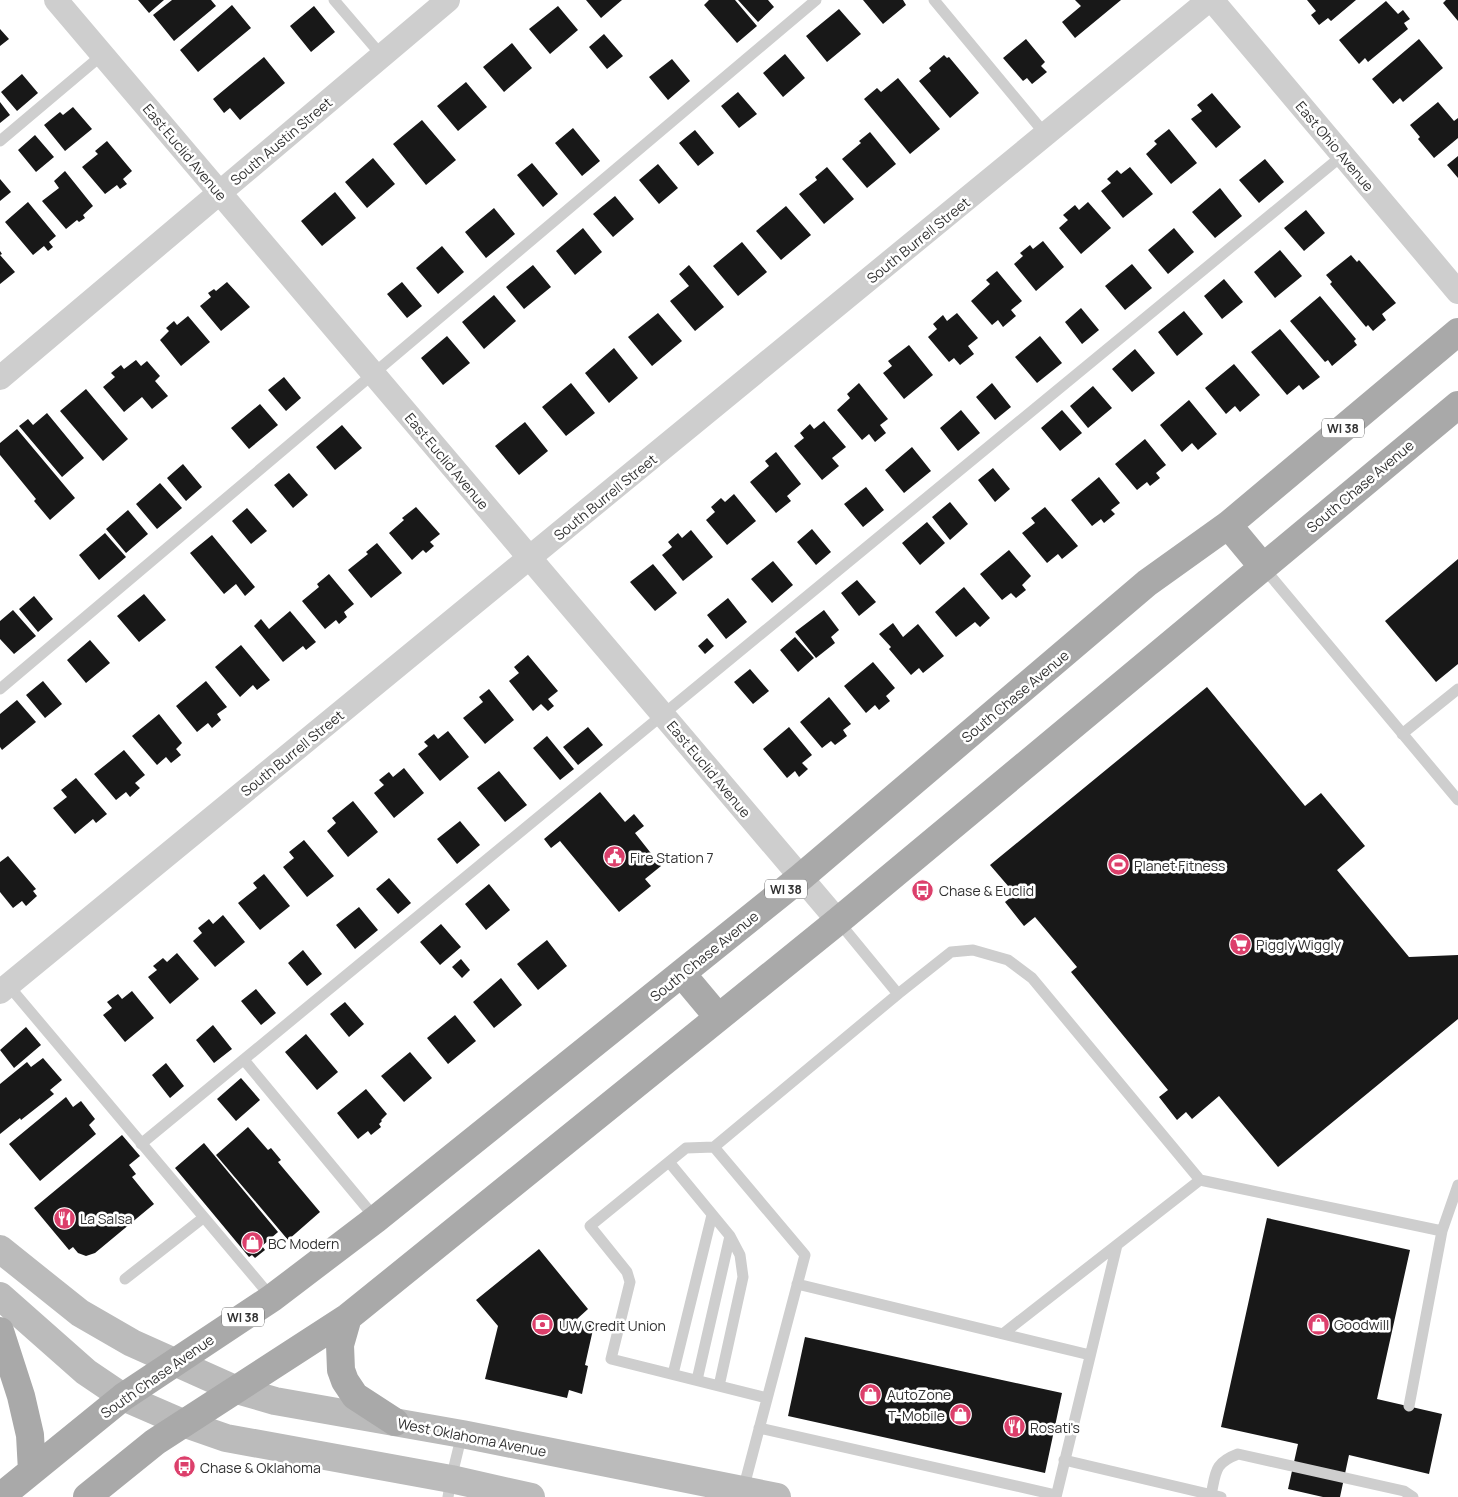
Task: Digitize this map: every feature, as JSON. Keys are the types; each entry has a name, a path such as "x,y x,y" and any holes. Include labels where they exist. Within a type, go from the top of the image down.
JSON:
{"main road":[{"name":"South Chase Avenue","path":"0,1497 123,1397 272,1298 376,1219 800,878 1147,583 1228,525 1458,332"},
{"name":"South Chase Avenue","path":"87,1497 149,1447 182,1424 348,1317 838,921 1458,405"},
{"path":"1228,525 1263,567"},
{"path":"682,974 718,1018"},
{"name":"West Oklahoma Avenue","path":"0,1249 80,1313 132,1344 236,1390 275,1401 462,1434 742,1493 777,1497"},
{"path":"0,1296 86,1372 123,1397 182,1424 226,1438 449,1488 531,1497"},
{"path":"348,1317 340,1345 341,1370 344,1381 356,1396 394,1422"},
{"path":"0,1331 21,1396 30,1435 32,1472"}],"street":[{"name":"East Euclid Avenue","path":"56,0 838,921"},
{"name":"South Austin Street","path":"0,378 448,0"},
{"name":"South Burrell Street","path":"4,989 1211,0"},
{"name":"East Ohio Avenue","path":"1211,0 1458,292"}],"lane":[{"path":"334,0 382,56"},
{"path":"0,689 816,0"},
{"path":"934,0 1046,135"},
{"path":"0,141 102,55"},
{"path":"141,1144 1343,156"},
{"path":"1263,567 1458,800"},
{"path":"1402,734 1458,689"},
{"path":"838,921 898,994"},
{"path":"767,1398 611,1359 630,1282 627,1272 590,1226 686,1148 714,1147 951,952 974,950 1008,960 1032,978 1200,1180 1442,1231"},
{"path":"4,989 141,1144 272,1298"},
{"path":"244,1060 376,1219"},
{"path":"714,1147 805,1255 742,1493"},
{"path":"669,1162 730,1236 740,1254 743,1277 719,1386"},
{"path":"1004,1333 1200,1180"},
{"path":"1409,1406 1442,1231 1458,1185"},
{"path":"673,1374 712,1215"},
{"path":"125,1279 203,1218"},
{"path":"697,1380 730,1236"},
{"path":"759,1428 1056,1496 1117,1245"},
{"path":"797,1284 1090,1355"},
{"path":"449,1488 462,1434"},
{"path":"1064,1460 1216,1496 1217,1468 1224,1459 1238,1454 1404,1491 1413,1497"}],"building":[{"path":"138,0 164,0 149,13"},
{"path":"172,0 211,0 216,6 174,41 153,15"},
{"path":"586,0 622,0 601,18"},
{"path":"709,0 735,0 757,26 737,43 704,5"},
{"path":"738,0 768,0 774,7 758,22"},
{"path":"863,0 903,0 906,5 883,24"},
{"path":"1075,0 1121,0 1075,38 1062,22 1081,6"},
{"path":"1307,0 1356,0 1331,21 1328,18 1319,25 1311,15 1316,11"},
{"path":"1446,0 1458,0 1458,21 1443,3"},
{"path":"1386,1 1398,14 1403,10 1410,19 1404,23 1408,29 1368,62 1365,58 1359,64 1339,40"},
{"path":"232,5 251,28 198,72 180,50"},
{"path":"314,6 335,32 311,52 290,26"},
{"path":"558,6 578,30 550,54 529,29"},
{"path":"839,9 861,34 827,62 806,36"},
{"path":"0,29 9,39 0,46"},
{"path":"604,34 623,56 607,69 589,47"},
{"path":"1026,39 1045,62 1041,66 1047,72 1032,84 1027,78 1023,81 1003,58"},
{"path":"1419,39 1443,68 1403,102 1400,98 1393,104 1372,79"},
{"path":"512,43 532,68 504,92 483,67"},
{"path":"785,54 805,78 783,97 763,73"},
{"path":"944,55 947,58 949,57 979,93 950,118 919,81 931,71 929,68"},
{"path":"264,57 285,83 240,120 230,108 224,113 213,99"},
{"path":"672,59 690,81 668,100 649,77"},
{"path":"22,74 38,93 17,111 1,92"},
{"path":"898,78 940,129 910,154 864,99 877,88 881,92"},
{"path":"466,82 487,107 458,131 437,106"},
{"path":"738,92 757,114 739,128 721,106"},
{"path":"1212,93 1241,127 1216,148 1191,119 1202,111 1197,105"},
{"path":"0,102 10,115 0,123"},
{"path":"1438,102 1454,121 1458,118 1458,138 1434,158 1418,139 1420,137 1410,125"},
{"path":"73,107 92,129 65,151 44,125 60,112 63,115"},
{"path":"422,120 456,160 426,185 393,144"},
{"path":"573,128 600,161 582,176 555,143"},
{"path":"1169,129 1197,163 1171,184 1146,154 1157,144 1154,141"},
{"path":"695,130 714,153 698,166 679,143"},
{"path":"870,132 896,164 867,188 842,159 861,143 859,141"},
{"path":"35,135 54,157 36,172 18,150"},
{"path":"107,141 132,171 123,179 127,184 120,189 117,185 105,194 82,167 98,154 95,151"},
{"path":"1458,156 1458,178 1447,165"},
{"path":"373,158 395,184 367,208 345,182"},
{"path":"1265,159 1284,182 1259,203 1239,180"},
{"path":"532,163 558,194 543,207 517,175"},
{"path":"658,164 678,188 659,204 639,180"},
{"path":"827,167 854,199 824,224 799,194 817,180 815,177"},
{"path":"1130,167 1153,194 1123,218 1101,191 1111,183 1107,179 1117,170 1121,174"},
{"path":"65,171 93,206 83,215 85,218 79,222 77,220 66,229 42,201 59,188 54,181"},
{"path":"0,179 11,192 0,201"},
{"path":"1220,188 1242,216 1215,238 1192,212"},
{"path":"335,192 356,218 322,246 301,221"},
{"path":"615,196 634,219 613,237 593,214"},
{"path":"28,202 56,236 49,242 53,247 48,251 44,246 33,255 5,222"},
{"path":"1088,202 1111,228 1081,254 1059,228 1068,220 1063,215 1075,205 1079,210"},
{"path":"786,206 811,235 781,260 756,231"},
{"path":"494,208 515,234 486,258 465,232"},
{"path":"1306,210 1325,233 1304,251 1284,228"},
{"path":"583,228 602,252 575,275 556,251"},
{"path":"1174,228 1194,252 1168,274 1148,250"},
{"path":"1043,241 1064,267 1036,291 1014,264 1023,256 1020,253 1030,245 1033,249"},
{"path":"742,242 767,272 738,296 713,266"},
{"path":"442,246 464,272 438,294 416,268"},
{"path":"1280,250 1302,276 1275,298 1254,272"},
{"path":"0,255 15,272 0,284"},
{"path":"1351,255 1357,262 1359,260 1396,303 1382,314 1386,320 1373,331 1368,325 1366,327 1330,284 1332,282 1326,275"},
{"path":"1132,264 1152,288 1125,310 1105,286"},
{"path":"533,265 551,287 524,309 506,287"},
{"path":"689,265 724,307 695,331 670,301 689,286 679,274"},
{"path":"997,271 1022,301 1011,310 1016,316 1003,327 998,320 992,325 971,301 990,284 986,280"},
{"path":"1224,279 1243,302 1222,319 1204,296"},
{"path":"227,282 250,307 221,331 200,306 211,297 208,293 214,289 216,291"},
{"path":"402,282 422,306 407,318 387,294"},
{"path":"494,295 516,321 484,349 462,322"},
{"path":"1320,296 1356,339 1354,341 1357,345 1332,366 1328,360 1325,362 1290,321"},
{"path":"1081,308 1099,330 1082,344 1065,322"},
{"path":"1184,311 1203,334 1177,356 1158,332"},
{"path":"658,313 682,341 652,366 628,337"},
{"path":"957,313 978,338 968,346 974,354 960,365 954,358 949,362 928,337 937,329 933,324 943,315 947,321"},
{"path":"188,316 210,342 181,366 160,340 169,331 166,328 174,321 177,325"},
{"path":"1280,329 1320,377 1303,390 1299,385 1287,395 1251,352"},
{"path":"447,336 470,363 443,385 421,358"},
{"path":"1040,336 1062,363 1037,383 1015,357"},
{"path":"909,345 933,375 904,399 883,373 892,366 888,361"},
{"path":"614,348 638,378 609,403 585,373"},
{"path":"1135,349 1155,373 1132,392 1112,369"},
{"path":"136,360 141,366 147,361 160,376 155,381 168,396 152,409 142,397 124,412 103,387 115,377 111,373 121,365 124,369"},
{"path":"1234,364 1260,395 1240,412 1235,406 1226,414 1205,388"},
{"path":"284,377 301,398 286,411 268,390"},
{"path":"571,383 595,413 566,436 542,407"},
{"path":"859,383 888,419 880,425 886,433 875,442 869,434 862,440 837,410 850,398 847,394"},
{"path":"992,383 1011,407 995,420 976,397"},
{"path":"1093,386 1112,408 1088,428 1070,406"},
{"path":"86,389 128,439 103,461 60,411"},
{"path":"1189,400 1217,434 1198,450 1192,443 1182,452 1160,425"},
{"path":"260,404 278,425 249,449 231,428"},
{"path":"961,410 980,433 958,451 940,428"},
{"path":"1062,410 1082,433 1060,451 1041,428"},
{"path":"47,413 84,458 62,477 19,426 28,419 33,425"},
{"path":"824,421 846,447 832,458 839,466 822,480 794,446 804,438 800,433 810,424 814,429"},
{"path":"525,422 548,451 519,475 495,446"},
{"path":"342,425 362,448 335,470 316,447"},
{"path":"17,429 75,498 50,520 34,501 36,499 0,455 0,443"},
{"path":"1145,439 1166,465 1156,473 1160,478 1150,486 1147,482 1137,490 1115,464"},
{"path":"912,447 931,471 904,493 885,470"},
{"path":"776,452 801,484 787,496 791,501 776,513 750,482 769,466 765,461"},
{"path":"183,464 202,487 186,501 167,478"},
{"path":"993,468 1010,489 995,502 978,480"},
{"path":"289,473 308,495 293,508 274,485"},
{"path":"1099,477 1120,503 1111,510 1115,514 1104,523 1101,519 1092,526 1071,500"},
{"path":"160,483 182,508 157,529 136,504"},
{"path":"866,487 884,510 863,527 844,504"},
{"path":"734,494 756,521 727,545 706,520 715,512 711,507 721,498 725,502"},
{"path":"950,502 968,524 950,540 932,517"},
{"path":"416,507 440,534 430,542 434,546 426,553 423,550 412,560 389,533 404,520 402,518"},
{"path":"1045,507 1078,546 1062,559 1058,554 1047,563 1022,533 1035,523 1031,518"},
{"path":"247,508 267,531 251,544 232,521"},
{"path":"128,510 148,534 126,553 106,529"},
{"path":"927,522 945,543 920,565 902,543"},
{"path":"812,529 831,552 816,565 797,542"},
{"path":"691,530 713,557 683,581 662,555 672,547 668,542 678,533 682,538"},
{"path":"105,533 126,557 99,580 79,555"},
{"path":"212,535 255,587 245,596 236,584 224,594 190,553"},
{"path":"377,543 402,573 371,598 348,570 368,554 366,552"},
{"path":"1009,550 1031,576 1022,585 1026,590 1016,598 1011,593 1002,600 980,574"},
{"path":"1458,559 1458,664 1436,682 1385,621"},
{"path":"773,561 793,585 772,603 751,579"},
{"path":"653,564 677,593 655,611 630,582"},
{"path":"329,574 354,604 344,612 347,617 339,624 336,620 325,629 302,601 319,587 317,584"},
{"path":"857,580 876,602 859,616 841,593"},
{"path":"964,587 990,618 980,627 975,622 956,637 935,612"},
{"path":"144,594 166,620 139,642 117,616"},
{"path":"34,596 53,619 38,632 19,609"},
{"path":"728,598 747,622 726,639 707,615"},
{"path":"13,610 36,636 14,654 0,639 0,621"},
{"path":"824,610 839,630 831,637 835,643 816,658 795,632"},
{"path":"290,611 316,642 306,650 303,646 283,662 254,626 261,619 269,629"},
{"path":"893,623 903,637 918,624 944,656 923,673 919,668 911,675 879,634"},
{"path":"795,637 814,658 798,672 780,650"},
{"path":"707,638 714,646 705,654 698,646"},
{"path":"90,640 110,663 86,683 67,660"},
{"path":"241,645 270,680 257,690 253,685 240,697 215,667"},
{"path":"528,655 558,691 548,699 554,706 548,711 541,704 533,711 509,681 519,673 514,667"},
{"path":"873,662 895,688 886,696 890,701 879,710 875,705 866,713 844,686"},
{"path":"750,669 769,691 753,704 734,682"},
{"path":"43,681 62,704 45,718 26,695"},
{"path":"206,681 227,707 217,714 221,720 212,728 208,723 197,732 176,706"},
{"path":"1207,687 1305,806 1321,793 1365,846 1337,870 1409,957 1458,955 1458,1019 1278,1167 1219,1096 1192,1119 1186,1112 1177,1120 1159,1097 1168,1090 1071,972 1077,967 1035,917 1024,926 1005,902 1015,894 990,865"},
{"path":"489,689 514,720 485,744 463,718 483,702 479,697"},
{"path":"829,697 851,724 843,730 847,736 835,745 831,741 822,748 800,722"},
{"path":"17,700 36,722 2,750 0,747 0,714"},
{"path":"159,714 182,743 176,749 181,755 171,763 166,757 157,765 132,736"},
{"path":"588,727 603,745 578,765 563,747"},
{"path":"789,727 812,755 802,763 808,769 799,777 795,771 787,778 763,749"},
{"path":"448,731 469,757 440,781 418,754 428,746 424,742 434,734 438,739"},
{"path":"547,736 574,769 560,780 533,748"},
{"path":"124,750 145,775 135,783 140,788 130,797 126,792 116,800 94,774"},
{"path":"404,768 424,793 394,818 374,793 384,785 379,780 389,772 393,777"},
{"path":"499,771 527,805 505,822 477,788"},
{"path":"76,778 107,814 96,823 93,819 75,834 53,808 67,797 61,790"},
{"name":"Fire Station 7","path":"600,792 625,822 634,814 644,826 635,833 661,866 645,879 651,886 619,912 560,841 551,848 544,839"},
{"path":"353,801 378,832 348,857 327,831 336,823 332,818"},
{"path":"460,821 480,845 457,864 437,839"},
{"path":"304,840 334,876 307,897 283,867 294,858 289,852"},
{"path":"8,856 36,889 33,891 37,896 26,906 22,901 13,908 0,892 0,862"},
{"path":"264,874 290,906 260,930 238,903 257,888 253,883"},
{"path":"389,878 411,903 398,914 376,889"},
{"path":"489,884 510,910 486,930 465,904"},
{"path":"359,907 378,930 355,949 336,925"},
{"path":"223,915 245,942 215,967 193,941 202,933 198,928 209,919 213,924"},
{"path":"441,924 461,947 440,965 420,942"},
{"path":"547,940 567,966 538,990 517,964"},
{"path":"303,950 322,974 307,986 288,963"},
{"path":"177,953 199,979 170,1004 148,977 157,970 153,966 163,958 167,962"},
{"path":"461,959 470,970 462,978 452,967"},
{"path":"501,978 522,1005 494,1028 473,1002"},
{"path":"256,989 276,1013 261,1025 241,1001"},
{"path":"132,991 154,1018 125,1042 103,1015 112,1008 107,1002 118,994 122,999"},
{"path":"345,1002 364,1024 349,1037 330,1014"},
{"path":"455,1015 476,1041 448,1064 427,1038"},
{"path":"213,1025 232,1049 214,1063 196,1040"},
{"path":"26,1027 41,1045 14,1068 0,1050"},
{"path":"306,1034 338,1072 317,1090 285,1052"},
{"path":"410,1052 432,1078 404,1102 381,1076"},
{"path":"43,1058 62,1080 50,1090 54,1094 0,1134 0,1084 27,1062 31,1067"},
{"path":"166,1063 184,1086 170,1098 152,1075"},
{"path":"241,1078 260,1100 236,1121 217,1099"},
{"path":"366,1089 387,1114 379,1124 381,1127 371,1135 368,1131 358,1139 337,1113"},
{"path":"66,1097 73,1107 81,1101 95,1119 89,1125 96,1134 40,1181 9,1144"},
{"path":"248,1127 268,1150 271,1148 281,1160 278,1162 320,1212 288,1240 216,1155"},
{"path":"122,1135 140,1156 129,1165 136,1174 132,1177 154,1204 95,1253 86,1256 78,1253 73,1247 69,1250 34,1208"},
{"path":"204,1143 278,1232 262,1246 265,1250 255,1258 252,1255 249,1257 175,1168"},
{"name":"Goodwill","path":"1267,1218 1410,1250 1377,1399 1442,1414 1429,1474 1349,1455 1340,1497 1323,1497 1288,1489 1298,1444 1221,1427"},
{"path":"539,1249 588,1309 577,1319 580,1322 594,1325 585,1365 588,1366 582,1394 569,1390 567,1398 485,1379 498,1326 476,1300"},
{"path":"805,1337 1062,1393 1045,1473 788,1416"}],"place":[{"name":"Fire Station 7","path":"614,857"},
{"name":"Planet Fitness","path":"1118,865"},
{"name":"Chase & Euclid","path":"923,890"},
{"name":"Piggly Wiggly","path":"1240,944"},
{"name":"La Salsa","path":"64,1218"},
{"name":"BC Modern","path":"252,1243"},
{"name":"Goodwill","path":"1318,1324"},
{"name":"UW Credit Union","path":"543,1325"},
{"name":"AutoZone","path":"871,1394"},
{"name":"T-Mobile","path":"961,1415"},
{"name":"Rosati's","path":"1014,1427"},
{"name":"Chase & Oklahoma","path":"184,1467"}]}
